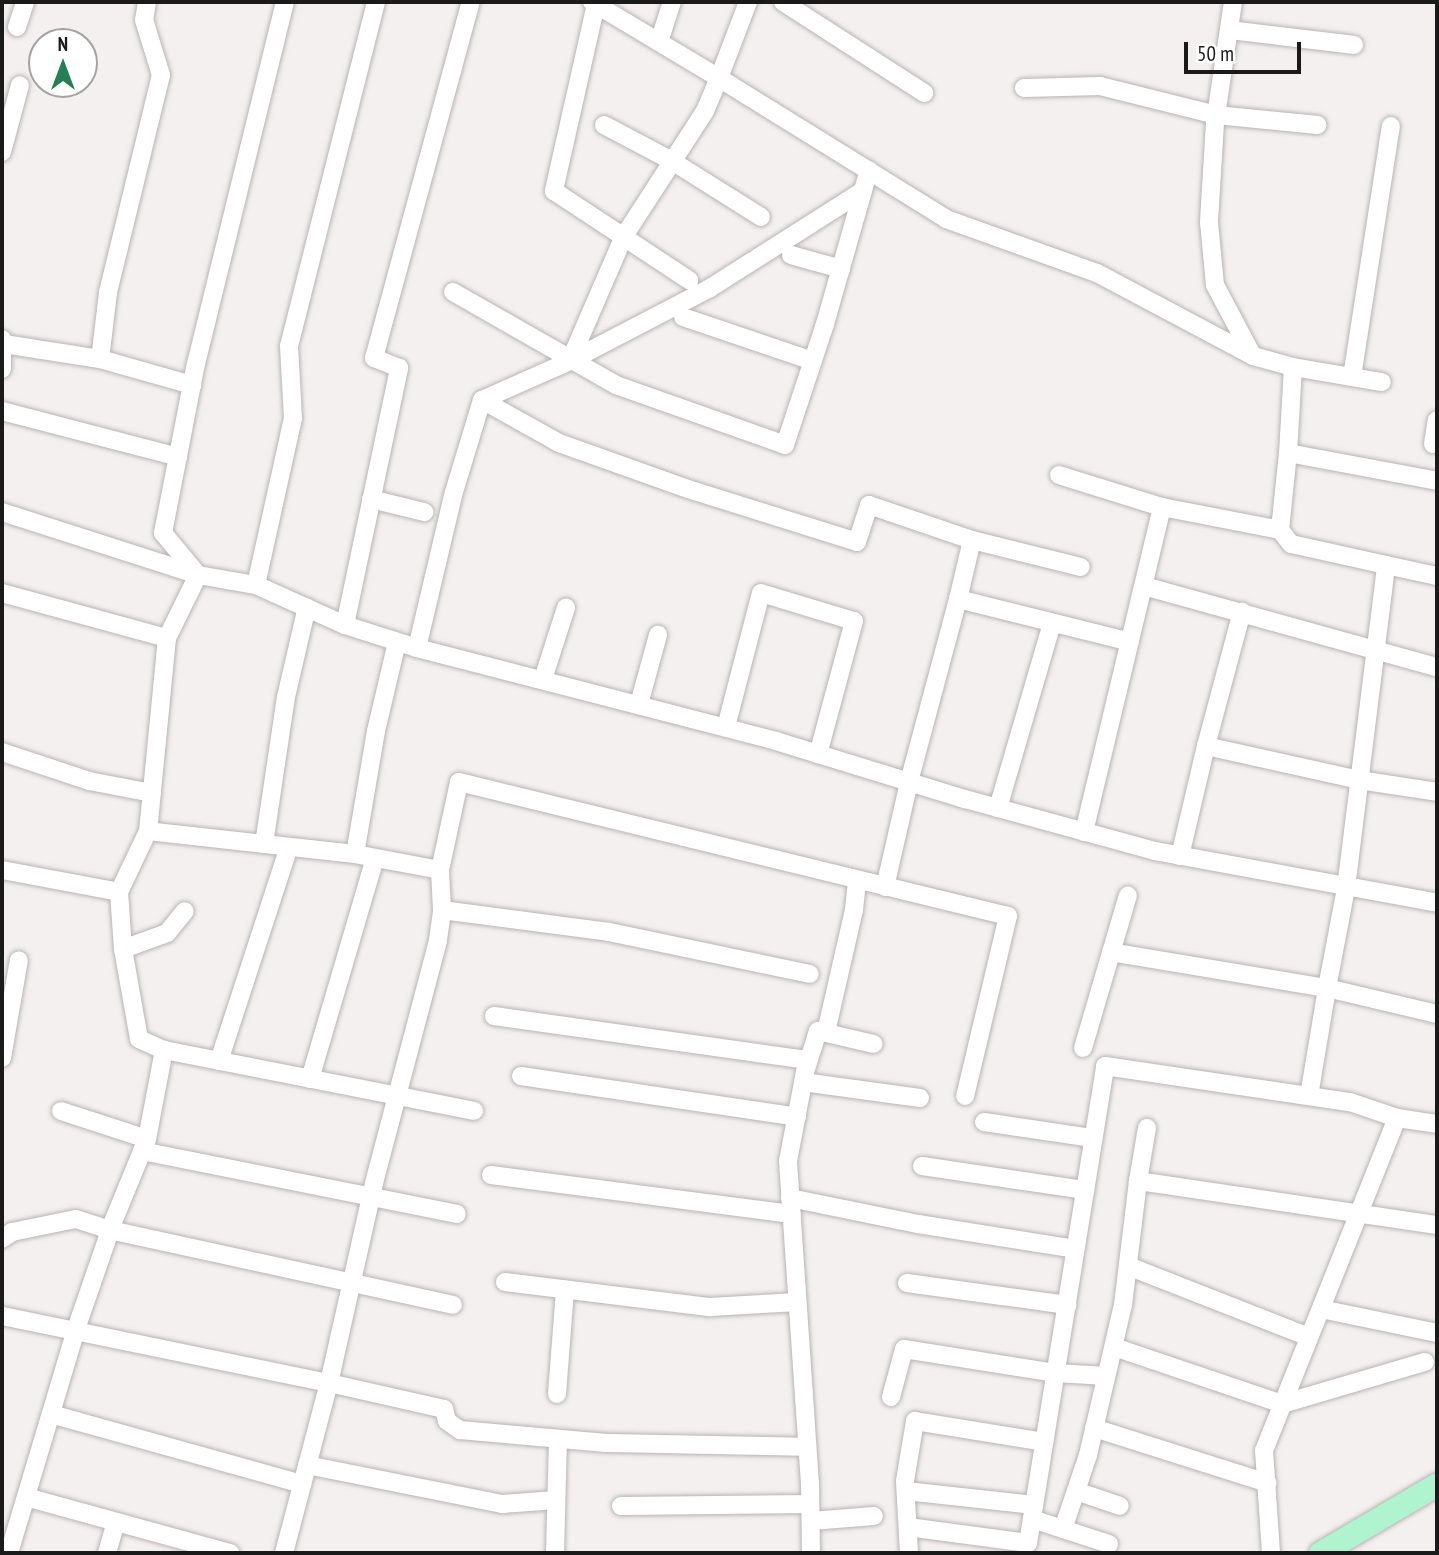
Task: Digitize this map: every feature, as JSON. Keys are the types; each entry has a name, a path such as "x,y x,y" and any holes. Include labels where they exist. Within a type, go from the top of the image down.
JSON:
{"main road":[{"path":"1320,1553 1352,1544 1437,1484"}],"street":[{"path":"17,27 25,2"},
{"path":"100,359 108,293 160,75 144,20 147,2"},
{"path":"198,575 163,533 192,385 285,2"},
{"path":"256,585 293,418 289,346 376,2"},
{"path":"345,625 399,368 374,358 471,2"},
{"path":"659,42 672,2"},
{"path":"570,361 624,236 705,111 748,2"},
{"path":"783,2 924,93"},
{"path":"1233,2 1216,116 1209,222 1215,285 1253,356"},
{"path":"689,280 554,191 594,3 946,219 1097,273 1253,356 1293,367 1382,382"},
{"path":"1229,30 1354,45"},
{"path":"2,152 20,85"},
{"path":"1024,88 1100,86 1216,116 1318,125"},
{"path":"604,125 672,161 761,217"},
{"path":"1352,377 1391,126"},
{"path":"453,292 616,385 785,444 841,269 869,170"},
{"path":"417,649 454,492 482,400 570,361 710,288 863,191"},
{"path":"791,255 841,269"},
{"path":"682,317 813,360"},
{"path":"2,369 3,342 100,359 192,385"},
{"path":"1280,530 1293,367"},
{"path":"482,400 559,443 688,489 857,542 869,505 972,540 1081,567"},
{"path":"2,411 178,457"},
{"path":"1433,443 1437,420"},
{"path":"1288,453 1437,481"},
{"path":"1059,475 1163,507 1280,530 1291,544 1437,576"},
{"path":"371,499 424,512"},
{"path":"1084,832 1163,507"},
{"path":"2,512 198,575 256,585 345,625 417,649 726,727 1084,832 1180,856 1437,903"},
{"path":"885,887 909,782 972,540"},
{"path":"1309,1096 1326,988 1346,888 1385,565"},
{"path":"198,575 167,638 148,831 119,892 123,949 138,1039 164,1050 474,1111"},
{"path":"1143,586 1437,667"},
{"path":"2,593 167,638"},
{"path":"726,727 761,593 854,621 818,754"},
{"path":"958,599 1130,642"},
{"path":"264,844 286,697 307,607"},
{"path":"542,679 566,608"},
{"path":"1180,856 1242,612"},
{"path":"998,808 1052,623"},
{"path":"639,704 658,635"},
{"path":"355,854 376,732 397,642"},
{"path":"1206,746 1359,780 1437,792"},
{"path":"2,752 89,781 152,793"},
{"path":"284,1553 329,1383 371,1196 438,940 442,910 440,870 459,782 1008,916 965,1096"},
{"path":"148,831 355,854 440,870"},
{"path":"219,1061 289,847"},
{"path":"310,1079 375,858"},
{"path":"2,870 119,892"},
{"path":"826,1032 854,910 857,880"},
{"path":"1083,1048 1128,895"},
{"path":"442,910 609,932 810,974"},
{"path":"123,949 167,933 185,911"},
{"path":"1111,951 1326,988 1437,1014"},
{"path":"2,1058 19,960"},
{"path":"494,1016 808,1060"},
{"path":"811,1553 811,1513 788,1161 808,1060 818,1031 874,1044"},
{"path":"9,1553 76,1329 110,1230 144,1145 164,1050"},
{"path":"908,1527 1028,1543 1105,1066 1350,1102 1397,1118 1437,1124"},
{"path":"521,1076 797,1117"},
{"path":"803,1082 920,1098"},
{"path":"61,1111 144,1145 457,1214"},
{"path":"1270,1553 1264,1450 1397,1118"},
{"path":"984,1122 1093,1138"},
{"path":"1063,1529 1094,1428 1114,1347 1147,1128"},
{"path":"922,1166 1085,1190"},
{"path":"491,1175 791,1206 1075,1249"},
{"path":"1138,1181 1437,1225"},
{"path":"2,1239 12,1232 76,1219 110,1230 453,1305"},
{"path":"1128,1266 1309,1337"},
{"path":"505,1282 710,1307 797,1302"},
{"path":"907,1283 1067,1305"},
{"path":"557,1394 565,1290"},
{"path":"1321,1309 1437,1333"},
{"path":"2,1316 76,1329 444,1409 447,1421 460,1430 606,1443 807,1447"},
{"path":"1114,1347 1282,1404 1425,1362"},
{"path":"891,1396 904,1349 1056,1373 1106,1376"},
{"path":"51,1414 302,1484"},
{"path":"909,1553 906,1491 915,1421 1044,1442"},
{"path":"1094,1428 1267,1483"},
{"path":"555,1553 558,1439"},
{"path":"307,1465 502,1504 556,1500"},
{"path":"906,1491 1033,1512 1063,1529 1109,1544"},
{"path":"1076,1491 1120,1506"},
{"path":"26,1497 116,1522 197,1549 230,1553"},
{"path":"621,1506 874,1516"},
{"path":"107,1553 116,1522"}]}
